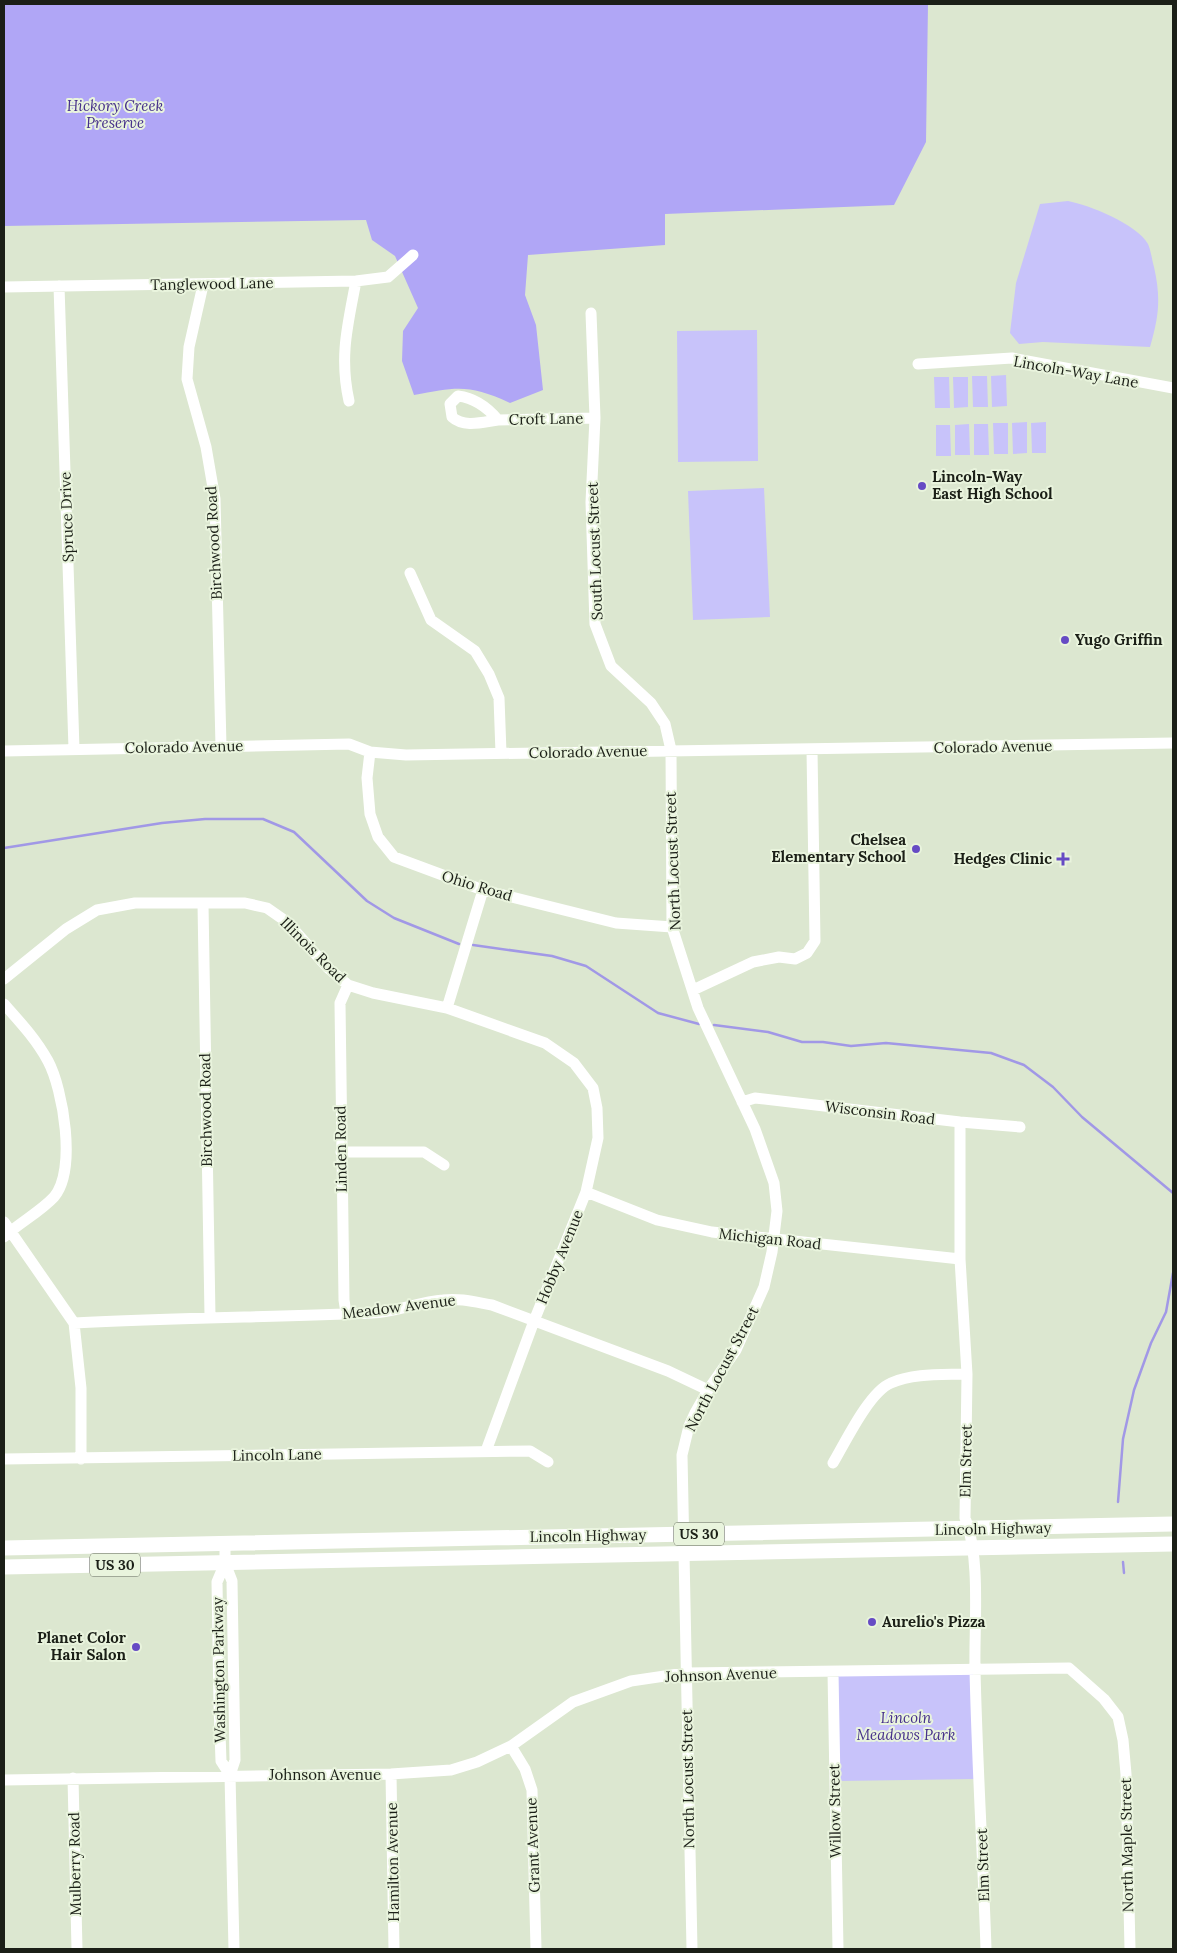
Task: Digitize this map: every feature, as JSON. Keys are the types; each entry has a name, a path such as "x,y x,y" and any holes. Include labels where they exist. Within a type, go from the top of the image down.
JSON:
{"main road":[{"name":"Lincoln Highway","path":"4,1548 1173,1524"},
{"name":"Lincoln Highway","path":"4,1567 1173,1544"}],"street":[{"name":"Tanglewood Lane","path":"4,287 356,281 388,277 413,255"},
{"path":"349,401 343,376 343,344 356,281"},
{"name":"Birchwood Road","path":"203,285 189,347 187,379 206,448 215,499 221,746"},
{"name":"Spruce Drive","path":"59,286 74,749"},
{"name":"South Locust Street","path":"591,313 595,418 591,502 596,624 611,666 651,702 665,724 671,750"},
{"name":"Lincoln-Way Lane","path":"918,364 1012,358 1173,388"},
{"name":"Croft Lane","path":"498,420 595,418"},
{"path":"410,573 430,620 474,651 490,674 499,698 501,753"},
{"name":"Colorado Avenue","path":"4,751 349,744 370,752 406,755 1173,743"},
{"name":"North Locust Street","path":"671,750 672,927 698,1008 755,1129 774,1183 777,1211 767,1278 758,1302 736,1350 708,1390 689,1426 682,1455 682,1553 692,1949"},
{"path":"693,990 753,962 779,957 795,959 807,953 816,941 812,750"},
{"name":"Ohio Road","path":"370,752 367,778 370,814 378,837 394,857 483,890 616,923 672,927"},
{"path":"447,1008 483,890"},
{"name":"Illinois Road","path":"4,979 66,929 97,910 134,903 246,903 267,908 287,922 328,968 348,985 373,993 447,1008 545,1043 574,1063"},
{"name":"Birchwood Road","path":"203,904 210,1316"},
{"name":"Linden Road","path":"346,1313 344,1300 341,1152 340,1003 348,985"},
{"path":"4,1004 34,1038 49,1062 61,1099 66,1133 65,1168 55,1196 6,1230 74,1323 81,1388 81,1459"},
{"name":"Hobby Avenue","path":"486,1451 534,1321 586,1192 598,1138 597,1108 592,1088 574,1063"},
{"name":"Wisconsin Road","path":"742,1102 755,1098 960,1122 1020,1127"},
{"name":"Elm Street","path":"960,1122 960,1259 967,1374 965,1518 970,1529 974,1576 975,1670 986,1949"},
{"path":"341,1152 424,1152 444,1165"},
{"name":"Michigan Road","path":"586,1192 674,1224 712,1232 960,1259"},
{"name":"Meadow Avenue","path":"74,1323 210,1316 322,1316 346,1313 375,1313 443,1300 465,1300 492,1305 668,1371 708,1390"},
{"path":"833,1463 867,1405 889,1383 919,1375 967,1374"},
{"name":"Lincoln Lane","path":"4,1460 530,1451 548,1462"},
{"name":"Washington Parkway","path":"225,1544 225,1563 217,1582 219,1705 221,1761 230,1776 234,1949"},
{"name":"Johnson Avenue","path":"4,1780 391,1774 452,1770 511,1746 573,1702 631,1681 685,1673 1069,1668 1104,1698 1118,1717 1123,1740"},
{"name":"Willow Street","path":"833,1672 838,1949"},
{"name":"North Maple Street","path":"1123,1740 1126,1774 1130,1949"},
{"name":"Grant Avenue","path":"511,1746 525,1770 532,1790 536,1949"},
{"name":"Hamilton Avenue","path":"391,1774 394,1949"},
{"name":"Mulberry Road","path":"73,1778 77,1949"}],"green space":[{"name":"Hickory Creek Preserve","path":"4,4 928,4 926,142 894,205 665,214 665,245 528,255 525,295 536,325 543,390 510,403 484,393 463,389 441,390 414,395 402,361 403,331 418,308 395,256 372,240 366,220 4,226"},
{"path":"1068,201 1112,216 1134,229 1148,244 1156,278 1158,298 1157,316 1150,347 1043,342 1019,344 1010,333 1016,283 1040,204"},
{"path":"757,330 758,461 678,462 677,331"},
{"path":"1006,375 1007,406 992,407 991,376"},
{"path":"972,376 987,376 988,407 973,407"},
{"path":"934,377 949,377 950,408 935,408"},
{"path":"953,377 968,377 968,407 954,408"},
{"path":"1027,422 1027,453 1013,454 1012,423"},
{"path":"1046,422 1046,453 1032,453 1031,423"},
{"path":"993,423 1008,423 1008,454 994,454"},
{"path":"969,424 970,455 955,455 955,425"},
{"path":"974,424 988,424 989,455 974,455"},
{"path":"936,425 950,425 951,456 936,456"},
{"path":"764,488 770,617 693,620 688,491"},
{"name":"Lincoln Meadows Park","path":"973,1673 975,1779 839,1781 838,1675"}],"waterway":[{"path":"4,848 162,823 205,819 263,819 294,832 367,901 394,918 459,944"},
{"path":"473,945 552,956 586,966 658,1013 699,1024"},
{"path":"714,1025 768,1032 802,1042 823,1042 851,1046 886,1043 991,1053 1024,1065 1053,1087 1082,1117 1173,1193"},
{"path":"1118,1502 1123,1439 1134,1390 1151,1343 1166,1312 1173,1273"},
{"path":"1123,1562 1124,1573"}],"place":[{"name":"Lincoln-Way East High School","path":"922,486"},
{"name":"Yugo Griffin","path":"1065,640"},
{"name":"Chelsea Elementary School","path":"916,849"},
{"name":"Hedges Clinic","path":"1063,859"},
{"name":"Aurelio's Pizza","path":"872,1622"},
{"name":"Planet Color Hair Salon","path":"136,1647"}]}
